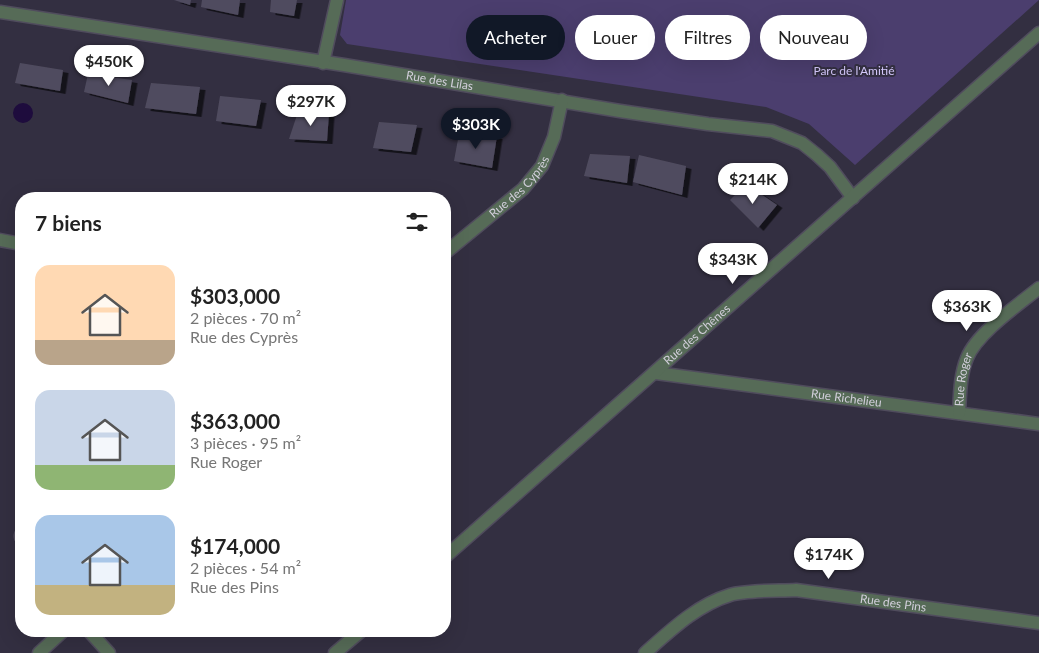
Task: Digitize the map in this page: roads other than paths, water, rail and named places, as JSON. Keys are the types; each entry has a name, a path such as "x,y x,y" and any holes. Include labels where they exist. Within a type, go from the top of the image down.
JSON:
{"street":[{"path":"323,63 336,0"},
{"name":"Rue des Lilas","path":"0,12 708,124 772,131 802,143 817,154 853,198"},
{"name":"Rue des Chênes","path":"451,552 1039,33"},
{"name":"Rue des Cyprès","path":"451,248 523,189 542,166 554,137 562,100"},
{"path":"0,240 15,243"},
{"name":"Rue Roger","path":"959,413 963,372 967,358 974,345 984,333 1039,288"},
{"name":"Rue Richelieu","path":"656,372 1039,424"},
{"name":"Rue des Pins","path":"645,653 675,626 713,602 732,594 762,591 796,590 1039,623"},
{"path":"39,653 56,637"},
{"path":"94,637 109,653"},
{"path":"342,651 355,637"}],"park label":[{"name":"Parc de l'Amitié","path":"854,71"}]}
